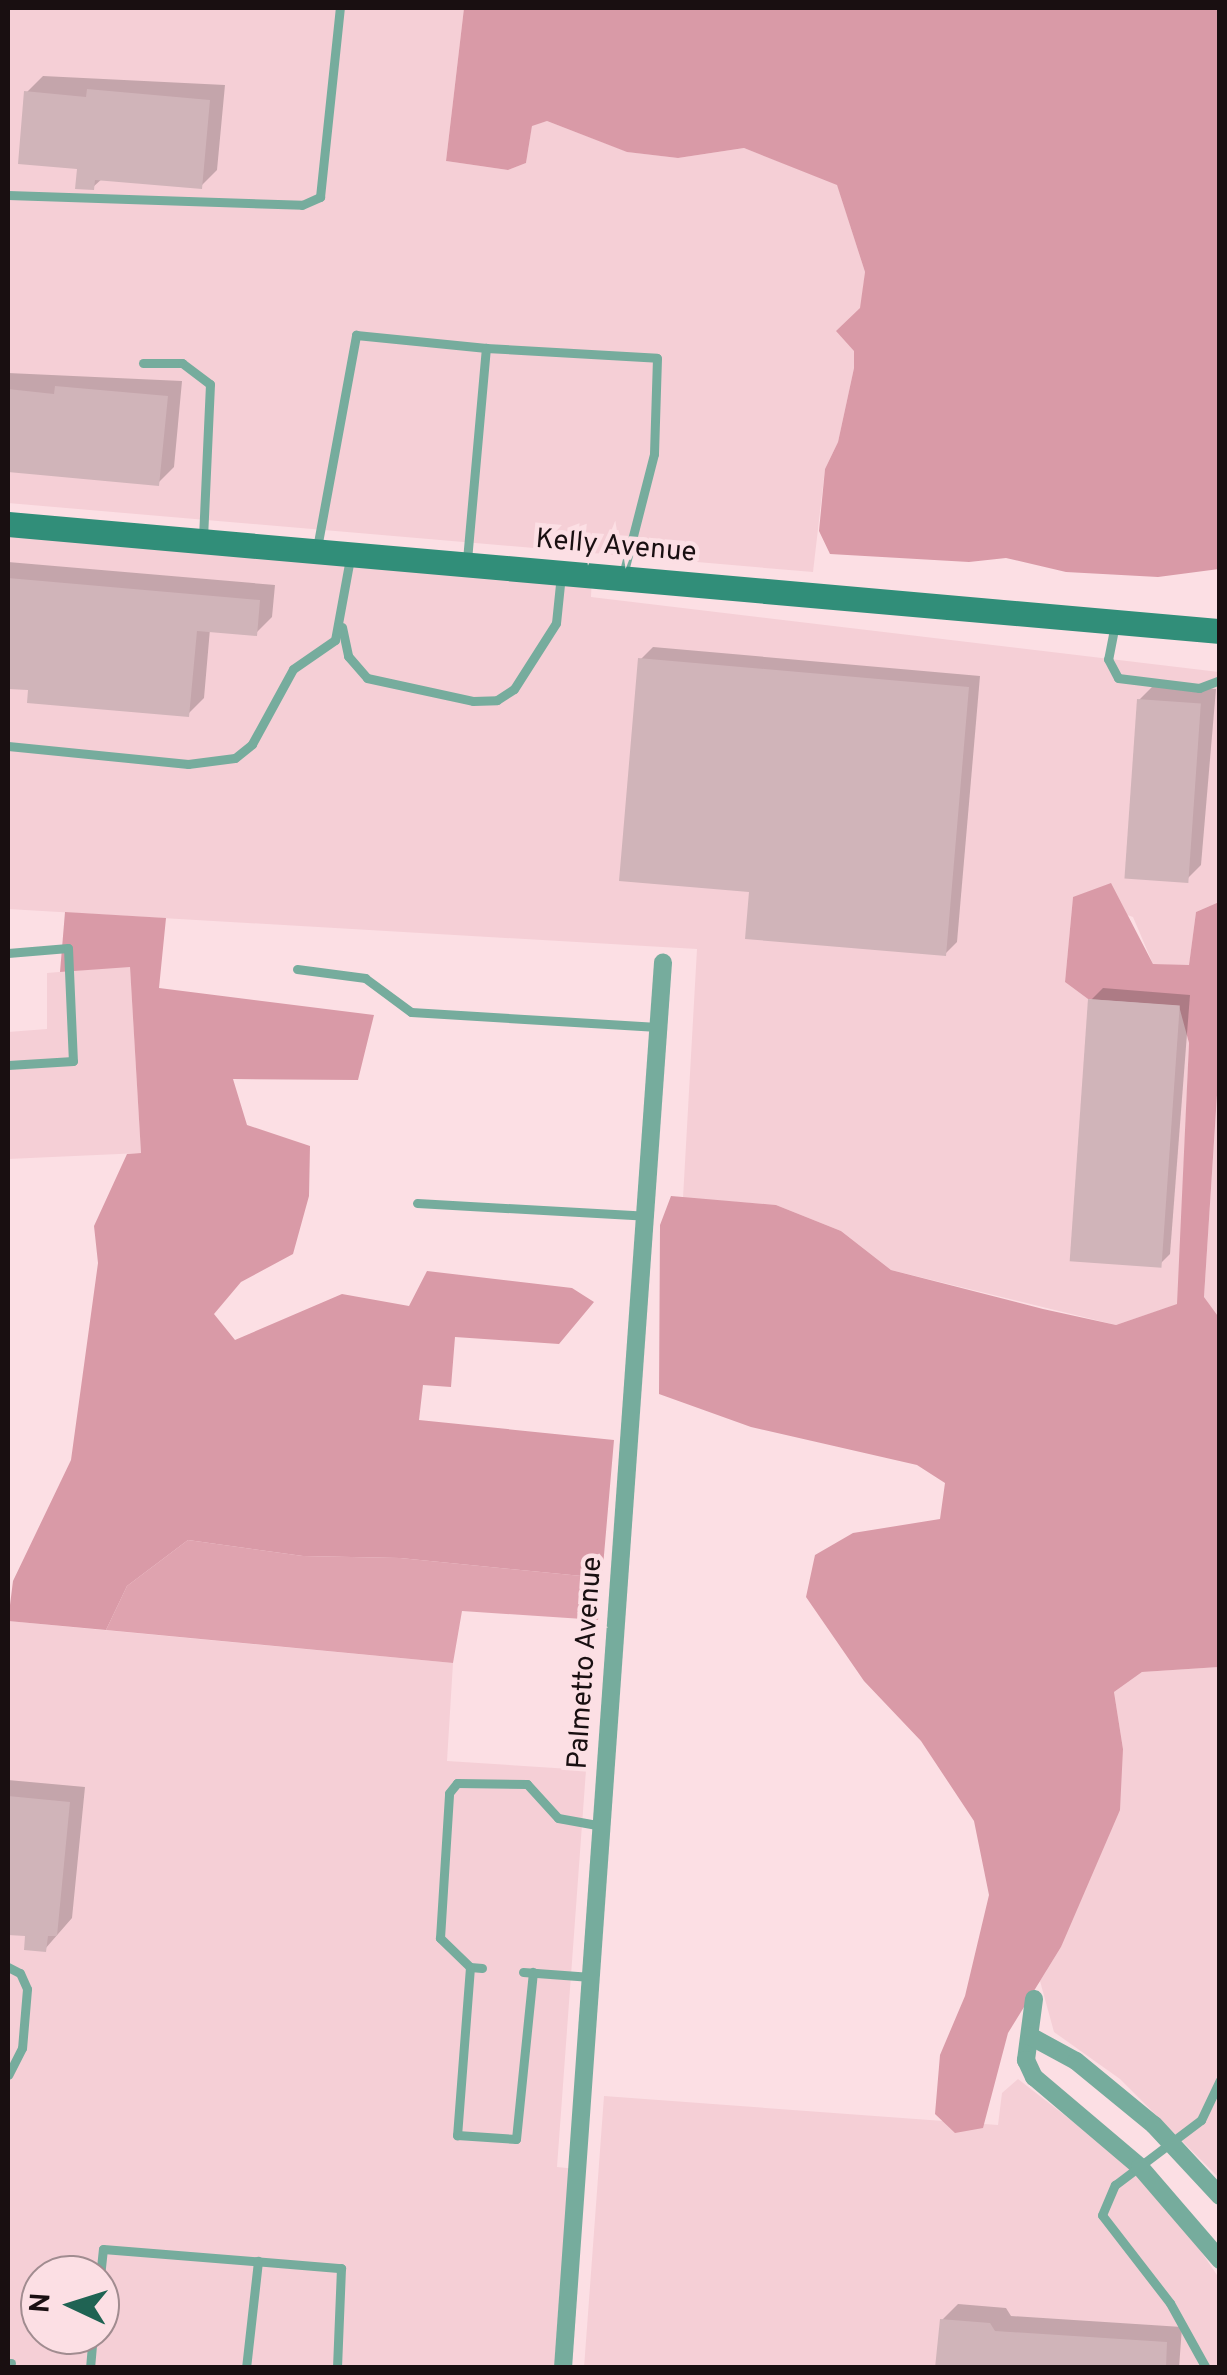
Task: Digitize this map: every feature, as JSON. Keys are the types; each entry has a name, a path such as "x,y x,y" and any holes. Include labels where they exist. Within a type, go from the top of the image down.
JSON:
{"main road":[{"name":"Kelly Avenue","path":"8,524 1220,630"}],"street":[{"name":"Palmetto Avenue","path":"563,2368 663,963"},
{"path":"1034,1999 1026,2060 1034,2076 1140,2167 1220,2260"},
{"path":"1030,2036 1076,2061 1171,2143 1220,2196"}],"lane":[{"path":"8,195 302,205 320,197 340,8"},
{"path":"316,551 356,335 486,348 656,358 654,454 622,578"},
{"path":"467,564 486,348"},
{"path":"142,363 182,363 210,384 203,541"},
{"path":"351,554 342,626 348,656 367,678 496,700 514,689 556,623 562,572"},
{"path":"1115,621 1108,659 1118,678 1200,688 1220,680"},
{"path":"8,746 201,764 235,758 252,744 293,669 334,640 342,626"},
{"path":"8,953 68,948 73,1060 8,1065"},
{"path":"297,970 366,978 411,1012 660,1027"},
{"path":"417,1203 646,1216"},
{"path":"482,1968 470,1967 440,1938 449,1793 457,1783 527,1784 558,1818 602,1826"},
{"path":"8,1967 20,1973 27,1989 22,2048 8,2075"},
{"path":"470,1967 457,2135 516,2140 528,1972 591,1977"},
{"path":"1206,2368 1170,2303 1102,2215 1115,2186 1201,2120 1220,2080"},
{"path":"102,2255 103,2249 340,2268 337,2368"},
{"path":"246,2368 258,2261"}],"shaded area":[{"path":"8,8 464,8 446,161 508,170 526,163 532,125 547,121 628,152 678,158 744,148 837,184 865,272 854,368 838,442 825,469 813,572 8,503"},
{"path":"464,8 1219,8 1219,569 1158,577 1066,572 1006,558 969,562 830,554 819,531 825,469 838,442 854,368 854,351 836,331 860,308 865,272 837,185 744,148 678,158 627,152 547,121 532,126 526,163 508,170 446,161"},
{"path":"8,524 592,575 591,597 1219,672 1219,902 1196,912 1189,966 1153,964 1133,917 1073,897 1065,982 1088,999 1180,1006 1189,1043 1178,1304 1116,1325 891,1270 841,1231 776,1205 683,1198 697,949 8,909"},
{"path":"1111,883 1153,964 1189,965 1196,912 1219,902 1219,1064 1204,1297 1220,1319 1219,1667 1142,1672 1114,1692 1123,1749 1120,1810 1061,1947 1008,2033 983,2128 955,2133 935,2114 940,2055 965,1996 989,1895 974,1821 921,1741 864,1681 806,1597 815,1555 853,1533 940,1519 945,1483 917,1465 751,1427 659,1394 660,1225 671,1196 776,1205 841,1231 891,1270 1043,1309 1116,1325 1177,1304 1189,1043 1179,1006 1088,999 1065,982 1073,897"},
{"path":"65,912 166,918 159,988 374,1015 358,1080 233,1079 247,1125 310,1146 309,1196 293,1254 241,1282 214,1314 235,1340 342,1294 409,1306 427,1271 572,1288 594,1302 559,1344 455,1337 451,1387 423,1385 419,1420 614,1440 602,1578 400,1558 303,1556 188,1540 127,1586 106,1630 8,1621 13,1581 71,1460 98,1263 94,1226 127,1154 141,1153 130,967 60,972"},
{"path":"130,966 141,1153 8,1159 8,1032 47,1029 47,973"},
{"path":"1219,1064 1219,1319 1204,1297"},
{"path":"188,1540 303,1556 400,1558 602,1578 598,1620 462,1611 453,1663 106,1630 127,1586"},
{"path":"8,1621 453,1663 447,1761 586,1770 557,2167 577,2169 563,2367 8,2367"},
{"path":"1219,1667 1219,2178 1120,2079 1054,2032 1040,1981 1061,1947 1123,1749 1114,1692 1142,1672"},
{"path":"1018,2079 1121,2159 1175,2213 1219,2278 1219,2367 584,2368 604,2096 998,2125 1002,2093"}],"building":[{"path":"87,89 210,100 202,189 95,180 94,190 75,189 77,169 18,164 24,91 86,97"},
{"path":"55,386 168,396 159,486 8,472 8,389 54,394"},
{"path":"8,578 260,600 257,636 197,631 189,717 27,703 28,690 8,689"},
{"path":"638,658 969,687 946,956 745,939 749,892 619,881"},
{"path":"1137,699 1201,703 1188,883 1124,879"},
{"path":"1088,999 1180,1005 1161,1268 1070,1261"},
{"path":"8,1796 70,1802 57,1936 48,1936 46,1952 24,1950 25,1936 8,1935"},
{"path":"940,2319 990,2323 995,2331 1167,2342 1166,2368 935,2368"}]}
